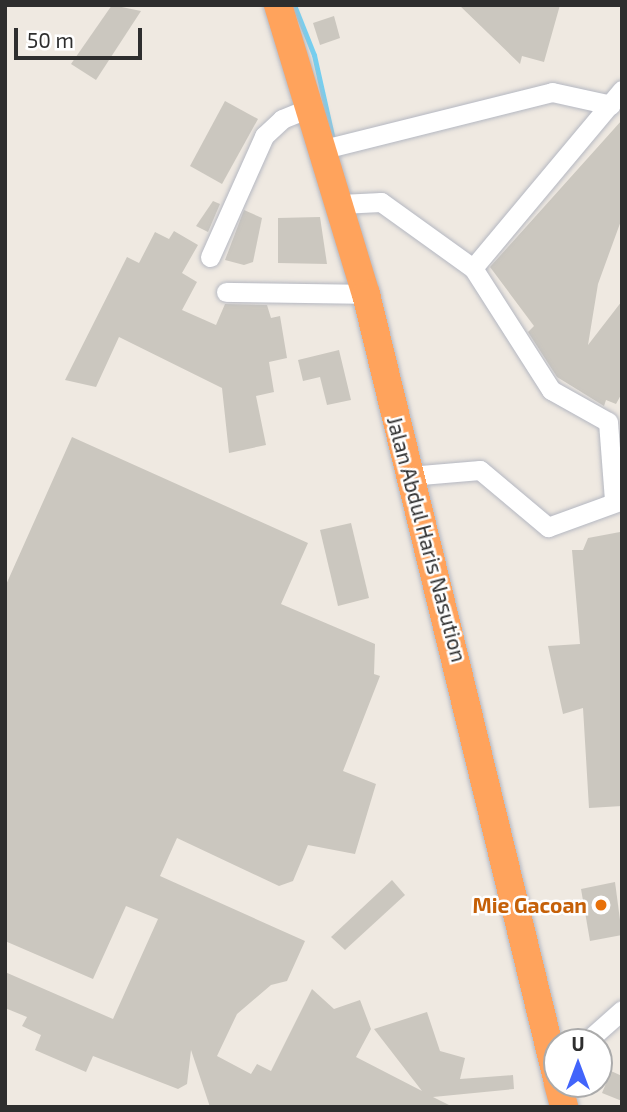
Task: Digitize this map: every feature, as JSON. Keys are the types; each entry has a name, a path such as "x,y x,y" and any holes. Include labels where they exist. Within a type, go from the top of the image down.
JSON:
{"highway":[{"name":"Jalan Abdul Haris Nasution","path":"278,5 312,107 366,294 410,476 473,715 546,1028"}],"street":[{"path":"324,149 552,92 616,97"},
{"path":"473,268 616,97"},
{"path":"210,257 264,136 282,119 312,107"},
{"path":"340,204 381,202 473,268 551,390 608,422 618,500 548,527 480,470 410,476"},
{"path":"226,292 366,294"},
{"path":"602,1028 622,1010"}],"building":[{"path":"112,5 141,11 96,80 71,64"},
{"path":"459,5 560,5 544,62 522,56 520,64"},
{"path":"334,16 340,38 320,45 313,23"},
{"path":"225,101 258,119 222,184 190,166"},
{"path":"622,120 622,218 598,284 588,345 622,301 622,393 616,404 606,400 604,406 557,377 528,332 534,326 490,267"},
{"path":"213,201 220,204 208,232 196,226"},
{"path":"244,210 262,218 253,262 244,265 225,260"},
{"path":"320,217 327,264 278,263 278,218"},
{"path":"174,231 198,245 182,273 197,282 182,310 216,325 225,304 267,305 271,318 280,316 287,358 269,362 274,392 256,396 266,445 229,453 222,388 119,337 96,387 65,380 127,257 139,263 155,232 169,239"},
{"path":"339,350 351,400 327,405 320,377 303,381 298,360"},
{"path":"72,437 308,543 281,604 375,644 374,674 380,676 343,771 376,784 355,854 308,845 293,881 279,886 177,838 160,876 305,941 287,981 271,985 237,1014 217,1056 251,1074 257,1064 271,1071 312,989 334,1009 360,1000 371,1029 356,1057 422,1091 374,1029 427,1012 440,1051 465,1058 460,1079 513,1075 514,1089 433,1097 453,1107 210,1107 191,1050 187,1084 178,1089 93,1056 86,1072 35,1050 41,1035 22,1026 27,1017 5,1008 5,972 113,1019 158,919 126,906 93,979 5,941 5,587"},
{"path":"351,523 369,598 338,606 320,530"},
{"path":"620,532 622,806 589,808 583,708 563,714 548,646 580,644 572,550 583,550 588,538"},
{"path":"392,880 405,895 345,950 331,937"},
{"name":"Mie Gacoan","path":"615,882 622,935 590,941 581,889"},
{"path":"613,1072 622,1076 622,1101 613,1097"}],"waterway":[{"path":"294,5 314,55 333,140"}],"place":[{"name":"Mie Gacoan","path":"601,905"}]}
